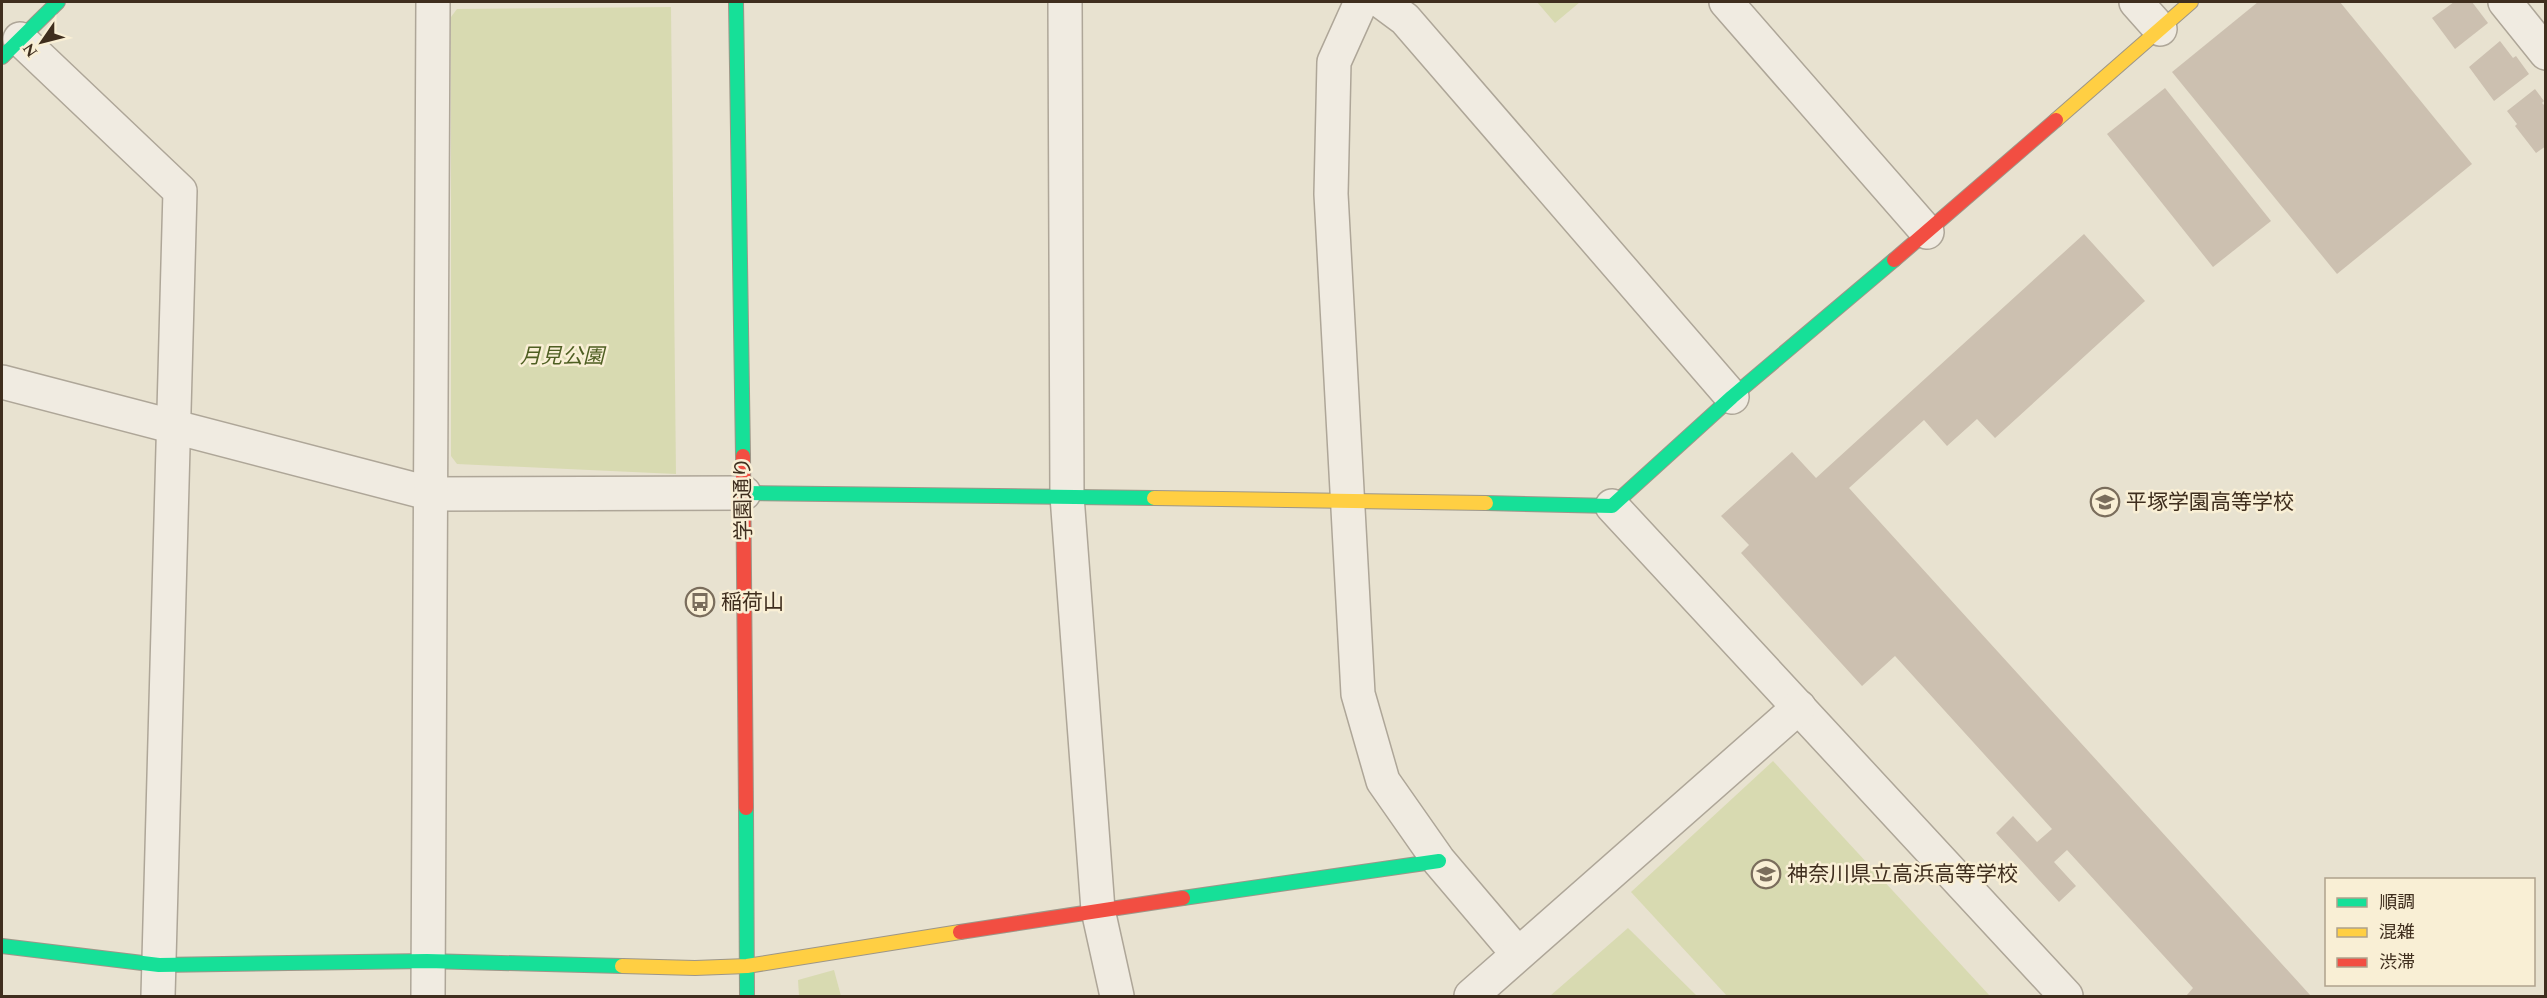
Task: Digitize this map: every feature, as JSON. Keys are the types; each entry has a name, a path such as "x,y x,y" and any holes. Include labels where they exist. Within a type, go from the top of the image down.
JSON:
{"main road":[{"path":"11,48 58,2"},
{"name":"学園通り","path":"735,2 744,493 747,996"},
{"path":"744,493 1346,500 1612,506 1732,397 1927,232 2191,2"},
{"path":"2,946 158,981 427,961 695,968 747,966 1098,910 1439,861"}],"street":[{"path":"428,996 433,2"},
{"path":"1065,2 1067,496 1098,910 1117,996"},
{"path":"1361,2 1334,62 1331,182 1358,694 1383,781 1439,861 1518,954"},
{"path":"1382,2 1405,19 1732,397"},
{"path":"1726,2 1927,232"},
{"path":"2136,2 2160,29"},
{"path":"2505,2 2546,53"},
{"path":"11,48 180,191 158,981"},
{"path":"2,382 432,494 744,493"},
{"path":"1612,506 2066,996"},
{"path":"1471,996 1799,707"}],"green space":[{"path":"1537,2 1580,2 1555,23"},
{"name":"月見公園","path":"671,7 676,474 457,464 451,456 451,17 457,9"},
{"name":"神奈川県立高浜高等学校","path":"1773,761 1990,996 1727,996 1631,892"},
{"path":"1628,928 1697,996 1550,996"},
{"path":"834,970 841,996 799,996 798,980"}],"building":[{"path":"2258,2 2340,2 2472,164 2337,274 2172,72"},
{"path":"2454,2 2472,2 2488,23 2455,49 2432,18"},
{"path":"2500,41 2513,58 2516,56 2529,74 2494,101 2469,67"},
{"path":"2165,88 2271,221 2213,267 2107,134"},
{"path":"2535,89 2546,107 2546,146 2536,153 2515,126 2517,124 2507,111"},
{"path":"2084,234 2145,301 1995,438 1977,419 1947,446 1924,420 1849,488 2311,996 2186,996 2193,988 2067,850 2054,862 2076,886 2059,902 1996,833 2013,816 2037,842 2052,829 1895,656 1862,686 1741,553 1749,545 1721,516 1792,452 1816,478"}],"traffic: fast":[{"path":"2,57 58,2"},
{"path":"736,2 743,456"},
{"path":"1486,503 1612,506 1732,397 1894,260"},
{"path":"744,493 1154,498"},
{"path":"746,808 747,996"},
{"path":"1183,898 1439,861"},
{"path":"2,946 159,965 427,961 622,966"}],"traffic: slow":[{"path":"2056,120 2191,2"},
{"path":"1154,498 1486,503"},
{"path":"622,966 695,968 747,966 960,932"}],"traffic: jam":[{"path":"1894,260 2056,120"},
{"path":"743,456 746,808"},
{"path":"960,932 1183,898"}],"place":[{"name":"平塚学園高等学校","path":"2105,502"},
{"name":"稲荷山","path":"700,602"},
{"name":"神奈川県立高浜高等学校","path":"1766,874"}]}
